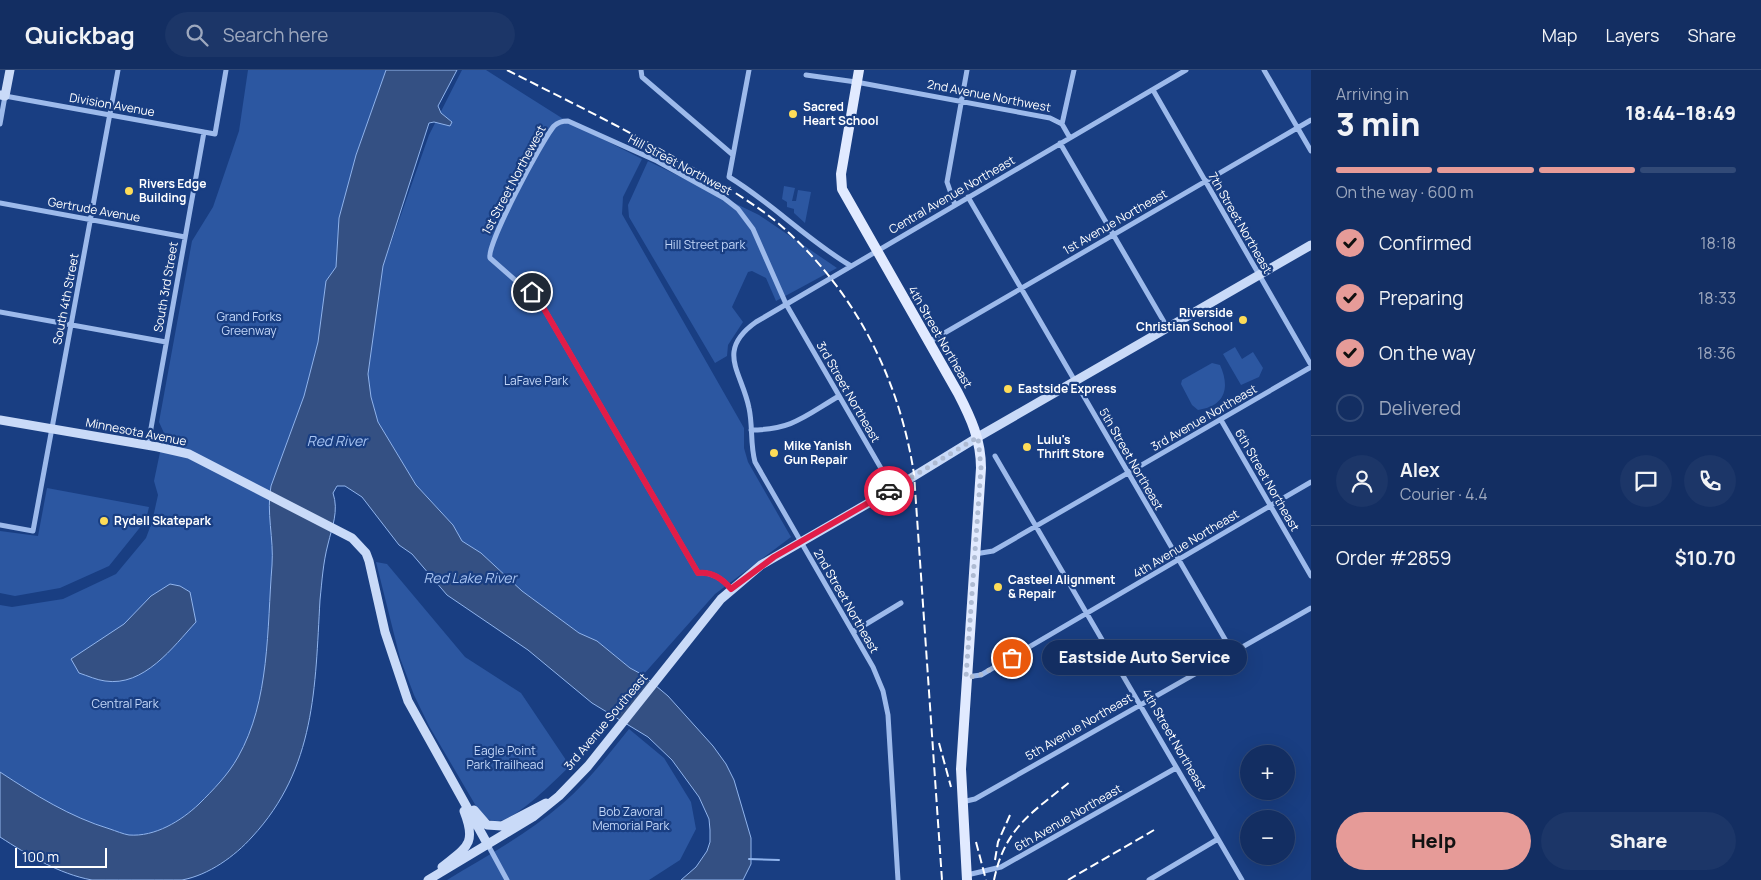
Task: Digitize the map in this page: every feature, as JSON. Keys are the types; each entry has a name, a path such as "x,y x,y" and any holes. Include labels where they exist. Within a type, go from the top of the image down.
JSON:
{"main road":[{"name":"4th Street Northeast","path":"858,70 840,182 845,197 958,393 978,437 981,468 961,769 967,877"}],"street":[{"path":"0,124 3,95 10,70"},
{"name":"South 4th Street","path":"0,526 33,531 118,70"},
{"name":"Division Avenue","path":"3,95 215,134 226,70"},
{"path":"640,70 642,77 733,155"},
{"path":"749,70 729,176 767,202 818,245 851,266"},
{"path":"955,205 947,182 967,70"},
{"path":"1062,124 1074,70"},
{"name":"Central Avenue Northeast","path":"735,346 748,328 786,304 1186,70"},
{"path":"1264,70 1311,151"},
{"name":"2nd Avenue Northwest","path":"806,75 856,82 1044,116 1062,124 1070,138"},
{"name":"7th Street Northeast","path":"1153,90 1311,366"},
{"name":"1st Avenue Northeast","path":"929,342 1311,120"},
{"name":"1st Street Northewest","path":"568,121 557,124 548,136 490,247 490,258 540,302 698,573 705,572 716,576 731,589"},
{"name":"Hill Street Northwest","path":"568,121 657,161 724,198 738,208 752,230 786,304"},
{"name":"South 3rd Street","path":"148,445 204,132"},
{"path":"1060,144 1167,327"},
{"name":"5th Street Northeast","path":"968,197 1233,653"},
{"name":"Gertrude Avenue","path":"0,204 185,237"},
{"name":"3rd Avenue Southeast","path":"426,880 488,845 559,796 588,766 731,589 761,565 1167,327 1311,245"},
{"name":"3rd Street Northeast","path":"786,304 893,489"},
{"path":"0,312 166,342"},
{"name":"2nd Street Northeast","path":"735,346 734,364 748,403 755,462 853,632 878,678 886,702 898,880"},
{"name":"3rd Avenue Northeast","path":"975,554 993,551 1036,527 1311,366"},
{"path":"751,430 774,430 789,426 839,396"},
{"name":"Minnesota Avenue","path":"0,420 148,445 189,454 352,538 366,553 385,632 408,701 453,783"},
{"name":"6th Street Northeast","path":"1221,420 1311,576"},
{"name":"4th Street Northeast","path":"995,456 1242,880"},
{"name":"4th Avenue Northeast","path":"966,677 981,675 1311,482"},
{"path":"853,632 901,603"},
{"name":"5th Avenue Northeast","path":"962,802 975,799 1139,704 1311,608"},
{"name":"6th Avenue Northeast","path":"967,877 1001,868 1176,768"},
{"path":"453,783 487,825 502,826 531,814"},
{"path":"453,783 507,880"},
{"path":"426,880 466,847 470,840 468,823 453,783"},
{"path":"1149,880 1218,840"}],"green space":[{"path":"248,70 386,70 356,155 339,218 336,267 326,281 318,342 304,396 271,486 269,506 272,555 267,639 262,688 256,713 238,758 215,788 199,804 176,822 158,831 128,835 67,812 0,772 0,605 12,607 63,599 116,574 146,538 158,495 154,481 164,433 159,422 192,241 213,207 239,131"},
{"name":"LaFave Park","path":"462,70 486,70 565,120 642,159 623,197 622,214 744,428 744,448 748,462 791,537 715,594 643,675 630,668 597,641 579,633 522,591 481,553 462,541 453,525 416,485 378,422 371,397 368,375 383,266 429,135"},
{"name":"Hill Street park","path":"648,161 759,215 837,268 776,301 766,278 752,271 748,272 732,307 743,322 728,345 727,356 715,363 629,217 628,205"},
{"path":"784,186 795,188 792,201 796,201 798,190 811,192 805,223 794,213 794,209 787,207 787,202 782,199"},
{"path":"1235,347 1242,359 1253,352 1263,368 1259,377 1241,385 1223,354"},
{"path":"1212,363 1220,365 1225,388 1220,400 1207,408 1198,410 1192,405 1181,384 1182,380"},
{"path":"47,488 149,507 146,520 109,566 60,588 15,596 0,593 0,531 38,536"},
{"name":"Eagle Point Park Trailhead","path":"376,562 387,564 465,657 521,693 570,766 514,815 497,821 483,818 429,726 414,695 400,658"},
{"name":"Bob Zavoral Memorial Park","path":"629,729 664,758 691,802 696,829 680,860 649,880 447,880 549,815 589,777"}],"water":[{"name":"Red River","path":"386,70 457,70 438,106 441,113 452,122 450,126 434,122 429,123 383,266 368,374 371,397 378,422 416,485 453,525 462,541 481,553 522,591 579,633 597,641 630,668 643,675 668,696 713,746 726,764 734,780 751,838 751,864 743,880 681,880 696,867 707,851 710,842 710,830 709,819 699,797 672,760 648,737 592,703 528,650 447,595 412,554 399,545 362,497 345,486 337,486 333,493 335,513 323,572 313,695 308,725 300,755 289,783 273,811 252,837 221,864 202,874 182,880 92,880 56,869 0,837 0,772 67,812 124,834 139,835 167,827 192,810 220,782 238,757 256,712 265,664 272,555 269,506 271,486 304,396 318,342 326,281 336,267 339,218 356,155"},
{"path":"170,584 180,586 190,592 196,622 167,653 145,672 119,681 105,681 79,673 71,659 124,624 151,596"}],"waterway":[{"path":"749,859 779,860"}],"railway":[{"path":"507,70 662,150 733,191 768,215 806,249 830,277 851,306 869,337 897,403 907,438 914,474 942,880"},
{"path":"939,743 951,787"},
{"path":"994,880 1005,847 1013,834 1032,812 1071,781"},
{"path":"995,860 998,842 1010,815"},
{"path":"1068,880 1154,830"},
{"path":"976,842 986,880"}],"way so far":[{"path":"889,491 914,474 978,437 981,468 966,677 978,676 1012,658"}],"place":[{"name":"Sacred Heart School","path":"793,114"},
{"name":"Rivers Edge Building","path":"129,191"},
{"name":"Riverside Christian School","path":"1243,320"},
{"name":"Eastside Express","path":"1008,389"},
{"name":"Lulu's Thrift Store","path":"1027,447"},
{"name":"Mike Yanish Gun Repair","path":"774,453"},
{"name":"Rydell Skatepark","path":"104,521"},
{"name":"Casteel Alignment & Repair","path":"998,587"},
{"name":"Eastside Auto Service","path":"1012,658"}],"route":[{"path":"532,292 540,302 698,573 705,572 716,576 731,589 761,565 889,491"}],"park label":[{"name":"Grand Forks Greenway","path":"249,324"},
{"name":"Central Park","path":"125,704"}],"water label":[{"name":"Red Lake River","path":"470,578"}]}
